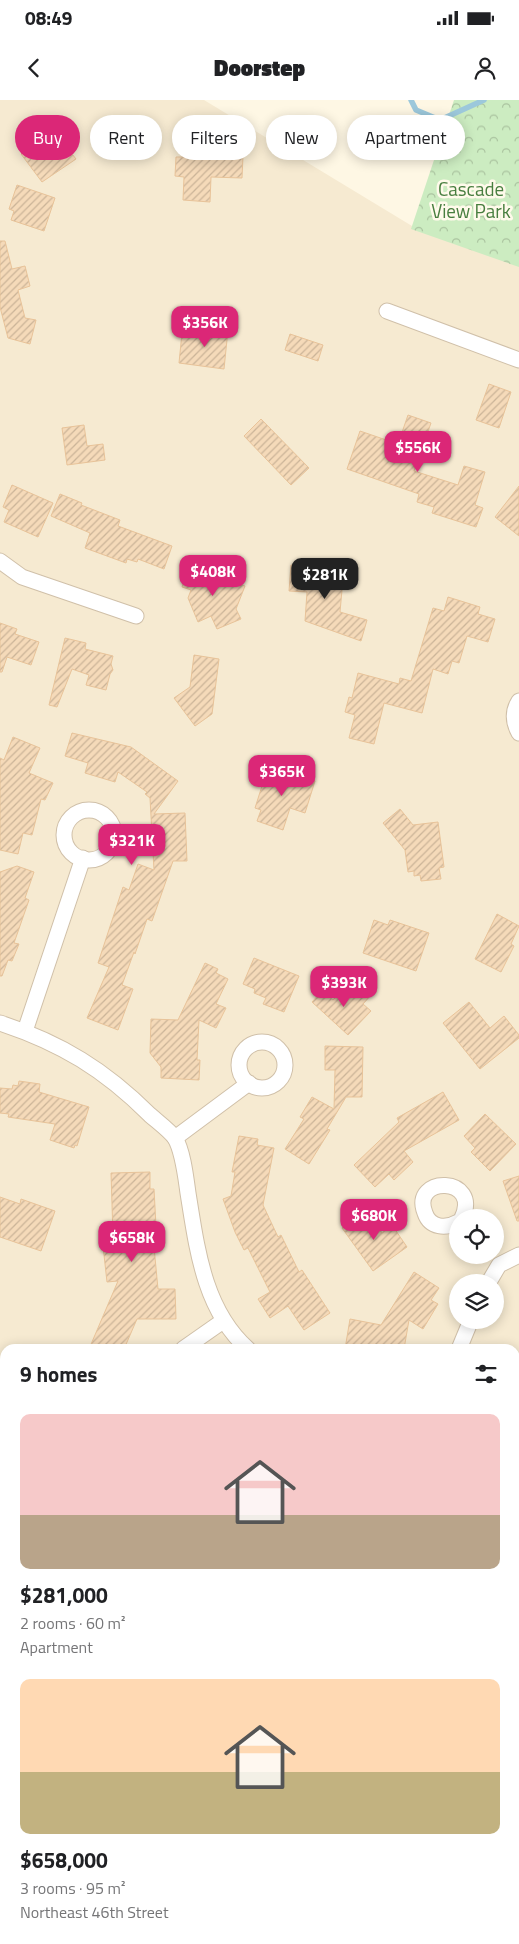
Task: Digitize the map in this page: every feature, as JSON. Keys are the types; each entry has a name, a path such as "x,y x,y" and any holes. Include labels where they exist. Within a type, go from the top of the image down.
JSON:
{"street":[{"path":"387,310 519,360"},
{"path":"0,561 22,577 136,616"},
{"path":"519,701 514,710 513,718 519,733"},
{"path":"25,1031 83,858"},
{"path":"0,1023 25,1031 86,1061 125,1090 175,1138 184,1168 194,1230 206,1282 223,1321 243,1344"},
{"path":"175,1138 248,1083"},
{"path":"449,1226 437,1226 426,1217 423,1204 428,1191 440,1184 447,1184 460,1191 465,1203 464,1209"},
{"path":"504,1258 519,1255"},
{"path":"190,1344 223,1321"},
{"path":"461,1344 467,1329"}],"shaded area":[{"path":"0,100 204,100 229,115 172,115 172,160 256,160 256,132 266,138 266,160 303,160 412,226 519,263 519,1344 0,1344"}],"green space":[{"name":"Cascade View Park","path":"454,100 519,100 519,267 411,229 434,160 465,160 465,115 449,115"}],"building":[{"path":"26,160 75,160 42,182"},
{"path":"176,160 243,160 242,178 211,177 210,202 183,200 184,177 175,176"},
{"path":"17,185 55,198 44,231 11,220 14,211 9,209"},
{"path":"0,241 5,241 12,269 25,266 30,286 18,290 25,318 36,320 30,344 8,338 0,307"},
{"path":"198,326 228,330 224,369 179,363 182,333 197,335"},
{"path":"290,334 323,345 318,361 285,350"},
{"path":"489,384 511,392 499,428 476,420"},
{"path":"408,415 431,423 414,471 458,485 464,466 485,472 475,505 483,508 476,527 432,513 434,507 417,502 419,494 347,469 360,431 398,444"},
{"path":"261,419 309,468 291,485 244,436"},
{"path":"84,425 87,446 103,444 105,460 67,465 62,428"},
{"path":"12,485 53,503 38,537 4,522 9,510 3,507"},
{"path":"519,486 519,536 495,517"},
{"path":"60,494 82,503 81,505 120,520 118,526 172,546 164,569 138,559 137,562 127,559 126,563 85,548 90,533 51,516"},
{"path":"291,565 334,568 333,578 343,579 340,612 367,620 361,641 305,621 307,592 289,591"},
{"path":"190,566 245,586 236,609 241,619 217,629 211,616 198,622 188,598 191,590 182,587"},
{"path":"448,597 480,607 478,614 495,619 488,642 467,636 459,663 452,661 448,674 433,669 422,713 384,703 374,744 349,738 355,715 345,712 349,697 352,698 358,673 399,684 400,678 411,681 433,608 444,611"},
{"path":"0,623 17,629 15,634 39,642 31,665 7,657 2,672 0,672"},
{"path":"65,638 86,643 85,649 113,656 111,664 113,670 110,674 106,690 86,685 89,675 72,669 57,707 49,705"},
{"path":"194,655 219,659 212,714 195,726 174,698 190,687"},
{"path":"72,733 131,747 178,781 154,814 185,813 187,861 173,861 152,921 147,919 122,985 133,989 118,1030 87,1018 109,967 98,963 123,887 129,890 138,864 154,870 150,798 145,794 147,792 118,772 115,782 85,773 88,763 65,756"},
{"path":"13,737 40,748 29,773 53,783 45,800 41,799 32,835 23,833 18,854 0,850 0,758 4,760"},
{"path":"268,767 315,781 305,813 290,808 283,830 257,821 261,810 255,808"},
{"path":"400,809 413,825 438,822 444,867 439,868 441,879 421,881 420,875 414,876 414,871 408,872 405,850 383,823"},
{"path":"17,866 34,872 25,898 29,900 14,943 19,944 12,961 8,960 2,976 0,976 0,872"},
{"path":"497,914 519,926 511,944 514,946 501,972 475,959"},
{"path":"374,920 388,925 390,920 429,933 416,971 363,953"},
{"path":"254,958 299,976 284,1012 263,1004 266,998 254,993 255,989 243,984"},
{"path":"205,963 218,969 216,973 228,979 216,1004 226,1008 216,1028 199,1020 197,1060 200,1060 199,1080 161,1078 161,1067 150,1053 151,1019 178,1020"},
{"path":"347,985 357,994 372,994 363,1004 371,1011 348,1035 312,1002 322,991 333,1000"},
{"path":"469,1002 490,1028 504,1016 519,1035 519,1038 480,1069 443,1023"},
{"path":"325,1046 363,1047 362,1097 346,1097 327,1129 330,1130 309,1164 285,1149 304,1119 300,1117 312,1097 334,1109 335,1070 325,1070"},
{"path":"19,1081 40,1084 39,1092 89,1107 77,1146 75,1145 74,1148 50,1140 55,1124 8,1117 9,1114 0,1113 0,1088 12,1089 13,1085 18,1086"},
{"path":"443,1092 459,1120 404,1151 413,1162 394,1180 389,1174 375,1187 354,1165 399,1122 397,1118"},
{"path":"485,1114 516,1144 490,1171 471,1152 475,1148 464,1136"},
{"path":"239,1136 258,1139 257,1145 274,1148 263,1205 278,1237 281,1235 299,1272 302,1270 330,1313 304,1330 288,1306 270,1318 258,1299 270,1292 248,1248 244,1250 223,1199 231,1196 235,1172 232,1172"},
{"path":"150,1172 150,1189 154,1189 156,1226 152,1226 158,1289 175,1289 176,1319 137,1319 126,1344 91,1344 118,1281 107,1282 102,1237 113,1236 111,1173"},
{"path":"519,1176 519,1221 517,1221 503,1181"},
{"path":"0,1197 20,1204 21,1199 55,1211 41,1251 0,1237"},
{"path":"366,1211 382,1233 392,1225 407,1247 373,1271 342,1228"},
{"path":"414,1272 439,1288 431,1300 438,1304 423,1329 409,1320 405,1344 346,1344 350,1319 381,1325"}],"waterway":[{"path":"411,100 416,110 440,120 484,100"}]}
